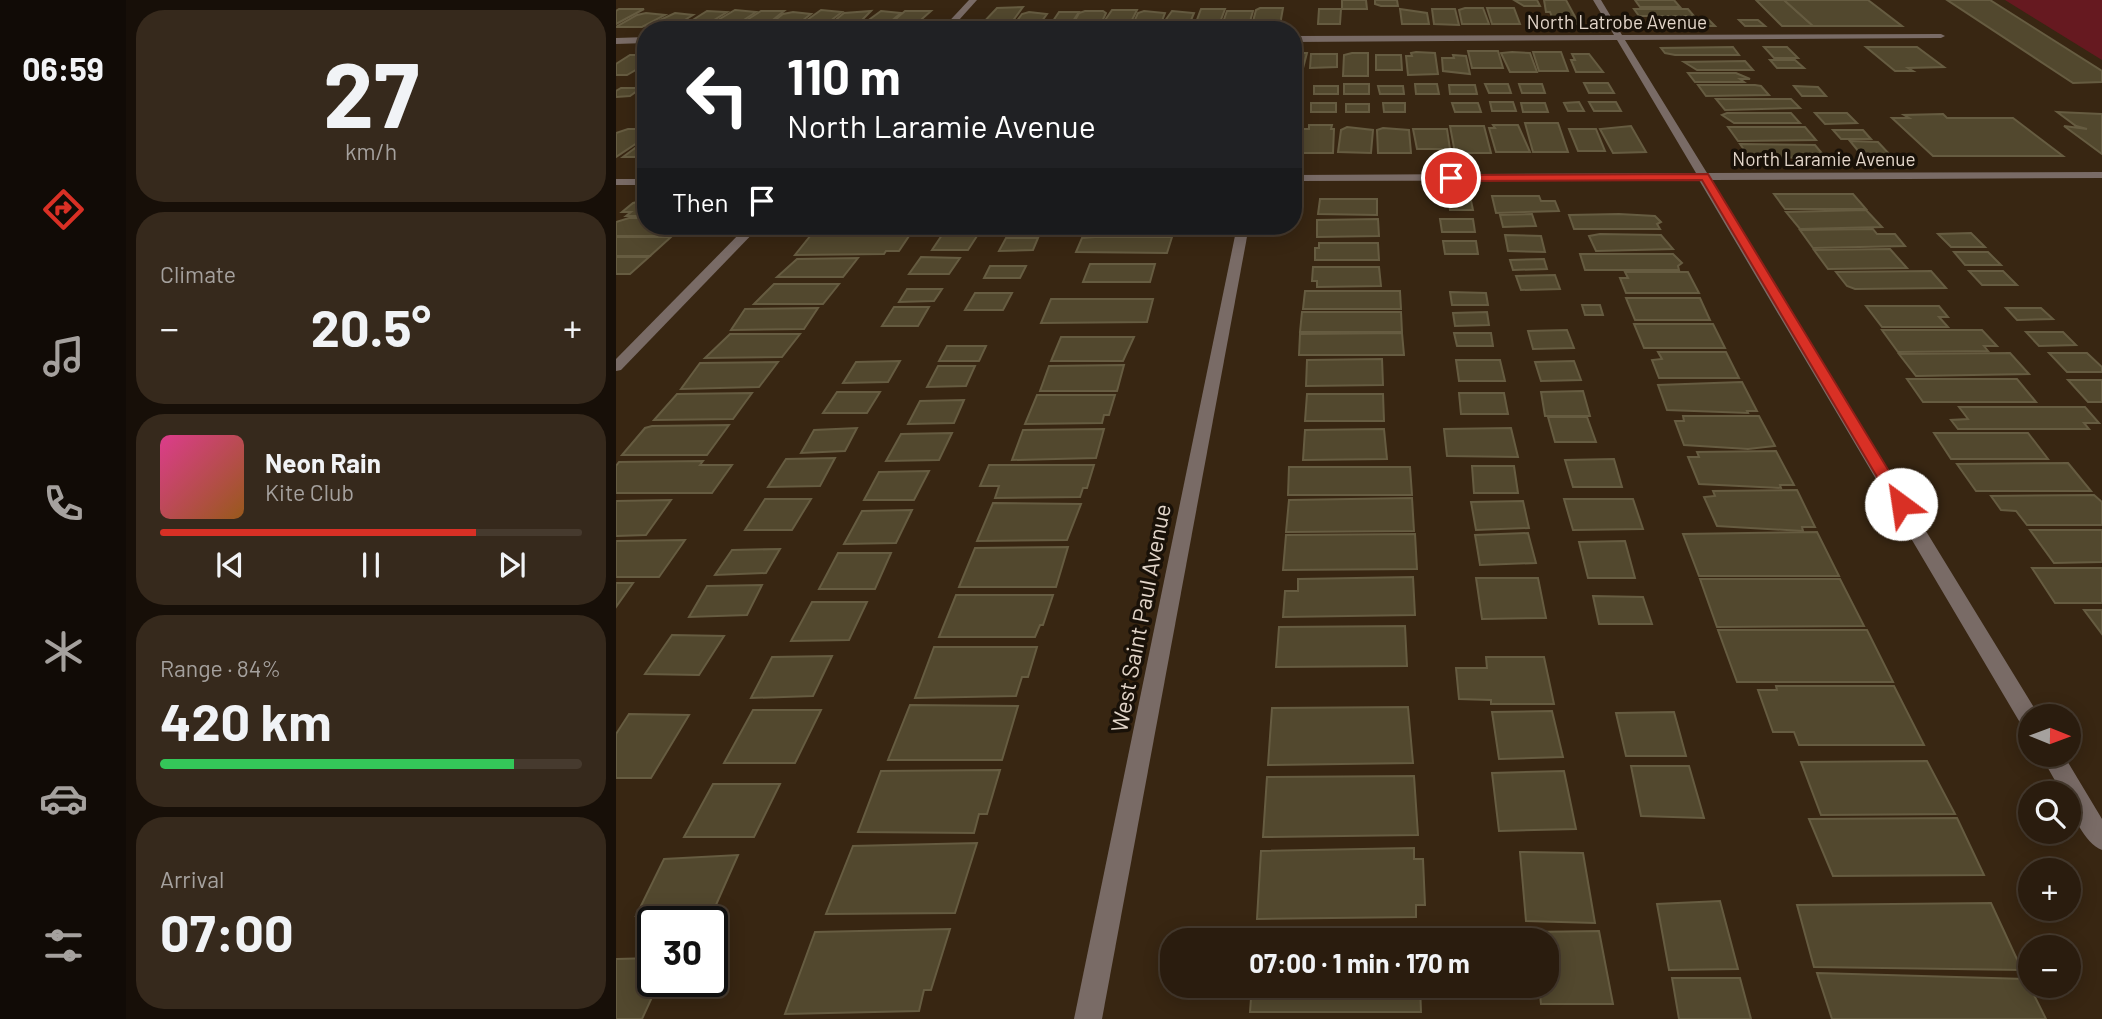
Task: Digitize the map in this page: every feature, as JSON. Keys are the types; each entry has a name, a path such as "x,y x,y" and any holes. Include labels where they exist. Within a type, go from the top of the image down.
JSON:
{"street":[{"path":"953,21 974,0"},
{"path":"1597,0 2020,704"},
{"name":"North Latrobe Avenue","path":"1302,39 1941,36"},
{"path":"616,40 637,40"},
{"name":"North Laramie Avenue","path":"1302,178 2102,175"},
{"path":"616,182 637,181"},
{"path":"616,367 745,235"},
{"name":"West Saint Paul Avenue","path":"1088,1019 1241,235"},
{"path":"2059,767 2102,840"}],"shaded area":[{"path":"2005,0 2102,0 2102,60"}],"building":[{"path":"1342,0 1366,0 1367,9 1342,9"},
{"path":"1375,0 1397,0 1398,6 1381,6 1375,4"},
{"path":"1514,0 1537,0 1540,6 1524,6"},
{"path":"1544,0 1566,0 1579,24 1554,22 1550,12 1546,12"},
{"path":"1635,0 1674,0 1680,7 1640,7"},
{"path":"1756,0 1784,0 1813,26 1782,26"},
{"path":"1784,0 1868,0 1902,26 1813,26"},
{"path":"1947,0 1990,0 2102,71 2102,82 2073,83"},
{"path":"1023,7 1013,21 985,21 997,8"},
{"path":"1283,8 1281,21 1253,21 1256,10"},
{"path":"1483,8 1489,24 1462,24 1459,10"},
{"path":"1487,8 1514,8 1520,24 1492,24"},
{"path":"644,9 616,24 616,11"},
{"path":"1201,9 1225,9 1220,21 1196,21"},
{"path":"1319,9 1341,9 1340,24 1318,24"},
{"path":"1400,9 1427,13 1429,24 1402,24"},
{"path":"1432,9 1455,9 1459,25 1434,24"},
{"path":"1634,9 1688,9 1694,16 1639,16"},
{"path":"735,10 756,12 742,21 716,21"},
{"path":"821,10 842,12 830,21 806,21"},
{"path":"1112,10 1137,10 1132,21 1104,21"},
{"path":"707,11 727,12 712,21 691,21"},
{"path":"761,11 784,11 772,21 745,21"},
{"path":"871,11 861,21 834,21 844,13"},
{"path":"881,11 901,13 891,21 867,21"},
{"path":"905,11 931,11 920,21 893,21"},
{"path":"1172,11 1194,13 1191,21 1165,21"},
{"path":"1227,11 1253,11 1250,21 1223,21"},
{"path":"1059,12 1079,12 1073,21 1053,21"},
{"path":"675,13 693,15 683,21 658,21"},
{"path":"1079,13 1106,13 1102,21 1075,21"},
{"path":"1138,13 1165,13 1162,21 1134,21"},
{"path":"783,14 811,14 802,21 774,21"},
{"path":"1022,14 1047,14 1042,21 1017,21"},
{"path":"637,15 665,15 654,21 637,21 637,27 616,27"},
{"path":"1651,20 1709,20 1715,26 1656,26"},
{"path":"1739,20 1758,20 1765,26 1745,26"},
{"path":"1733,47 1739,55 1675,55 1665,53 1661,48"},
{"path":"1764,47 1787,47 1798,58 1774,58"},
{"path":"1866,47 1917,47 1944,67 1895,71"},
{"path":"1468,51 1498,51 1503,68 1472,68"},
{"path":"1533,52 1561,52 1568,71 1539,71"},
{"path":"1302,53 1307,53 1302,72"},
{"path":"1368,53 1368,76 1343,76 1344,55"},
{"path":"1411,53 1435,53 1438,74 1408,75 1406,56 1412,56"},
{"path":"1501,53 1530,53 1537,72 1510,72"},
{"path":"1311,54 1337,54 1337,67 1310,68"},
{"path":"1572,54 1589,54 1603,72 1576,72 1571,60 1575,60"},
{"path":"630,55 637,55 637,69 627,75 616,75 616,64"},
{"path":"1376,55 1401,55 1402,70 1376,70"},
{"path":"1453,55 1466,56 1470,74 1443,71 1442,58 1454,58"},
{"path":"1770,60 1795,60 1804,68 1777,68"},
{"path":"1745,61 1753,70 1697,70 1684,62"},
{"path":"1688,73 1736,73 1750,79 1740,79 1744,82 1695,82"},
{"path":"1584,83 1608,83 1614,93 1589,93"},
{"path":"1344,84 1369,84 1369,94 1344,94"},
{"path":"1415,84 1437,84 1439,94 1416,94"},
{"path":"1485,84 1508,84 1511,93 1489,93"},
{"path":"1519,84 1542,84 1545,93 1522,93"},
{"path":"1449,85 1475,85 1477,94 1450,94"},
{"path":"1698,85 1755,85 1761,86 1769,95 1706,96"},
{"path":"1314,86 1338,86 1338,94 1314,94"},
{"path":"1378,86 1403,86 1404,94 1380,94"},
{"path":"1794,86 1818,87 1826,96 1802,96"},
{"path":"621,88 637,88 630,96 616,97 616,91"},
{"path":"1716,99 1791,99 1800,108 1725,110"},
{"path":"1490,102 1513,102 1516,111 1492,111"},
{"path":"1579,102 1584,111 1568,111 1564,103"},
{"path":"1589,102 1616,102 1621,111 1594,111"},
{"path":"1311,103 1336,103 1336,112 1311,112"},
{"path":"1383,103 1405,103 1405,112 1384,112"},
{"path":"1452,103 1478,103 1481,112 1455,112"},
{"path":"1521,103 1545,103 1548,112 1523,112"},
{"path":"1346,104 1369,104 1369,112 1346,112"},
{"path":"2057,112 2102,114 2102,154 2064,126 2087,129 2076,126"},
{"path":"1791,113 1800,123 1734,123 1722,115"},
{"path":"1815,113 1847,113 1857,123 1825,124"},
{"path":"1943,114 1947,118 2013,118 2063,156 1933,156 1892,118"},
{"path":"1525,123 1558,123 1568,152 1533,152"},
{"path":"1309,125 1332,125 1333,153 1302,153 1302,129 1309,129"},
{"path":"1493,125 1518,125 1530,152 1496,152 1489,128 1495,128"},
{"path":"1450,126 1484,126 1491,153 1455,153"},
{"path":"1631,126 1646,152 1613,153 1600,129"},
{"path":"1347,127 1373,130 1371,153 1338,152 1341,130"},
{"path":"1728,127 1805,127 1816,140 1738,141"},
{"path":"637,129 637,143 616,157 616,133"},
{"path":"1413,129 1447,129 1450,149 1417,149"},
{"path":"1569,129 1596,129 1605,151 1578,151"},
{"path":"1377,130 1409,130 1411,153 1378,153"},
{"path":"1833,130 1863,130 1871,139 1841,139"},
{"path":"1850,141 1878,142 1892,157 1863,157"},
{"path":"1740,144 1815,145 1825,157 1750,158"},
{"path":"637,147 637,157 623,157"},
{"path":"1774,194 1853,194 1866,209 1785,209"},
{"path":"1448,196 1470,196 1473,210 1450,210"},
{"path":"1492,196 1539,196 1541,201 1555,201 1559,211 1496,213"},
{"path":"1320,199 1377,199 1377,215 1318,214"},
{"path":"637,202 637,216 626,216 631,212 622,212"},
{"path":"1866,210 1882,227 1800,229 1786,212"},
{"path":"1532,214 1536,226 1503,227 1500,215"},
{"path":"1569,215 1655,216 1661,222 1657,224 1660,229 1574,229"},
{"path":"637,218 637,235 675,235 616,236 616,222"},
{"path":"1378,219 1379,236 1317,237 1317,220"},
{"path":"1440,219 1473,219 1475,232 1442,232"},
{"path":"1873,229 1877,234 1895,234 1905,246 1813,248 1800,230"},
{"path":"1971,233 1985,247 1951,247 1938,234"},
{"path":"811,235 909,236 899,251 886,251 884,254 795,255"},
{"path":"942,235 977,236 968,250 932,250"},
{"path":"1505,235 1541,236 1545,252 1508,251"},
{"path":"1661,235 1673,249 1596,251 1589,236"},
{"path":"616,237 671,237 650,256 616,256"},
{"path":"1172,237 1167,253 1076,252 1082,238"},
{"path":"1006,238 1038,238 1033,250 999,251"},
{"path":"1443,241 1476,241 1478,254 1445,254"},
{"path":"1319,243 1378,243 1379,260 1315,260 1315,248 1319,248"},
{"path":"1890,249 1907,268 1828,269 1814,250"},
{"path":"1954,252 1988,252 2001,265 1965,265"},
{"path":"1580,254 1673,254 1682,263 1678,266 1679,270 1585,270"},
{"path":"616,257 649,257 630,274 616,274"},
{"path":"921,257 960,258 949,274 909,274"},
{"path":"858,258 843,277 777,277 797,259"},
{"path":"1544,259 1547,269 1513,270 1510,260"},
{"path":"1090,264 1155,264 1150,282 1083,282"},
{"path":"990,266 1026,266 1020,278 984,278"},
{"path":"1313,267 1379,267 1381,286 1317,287 1317,281 1312,281"},
{"path":"1931,271 1946,288 1855,289 1847,286 1836,272"},
{"path":"1969,271 2003,271 2017,285 1982,285"},
{"path":"1625,272 1688,272 1699,293 1626,293 1620,278 1628,278"},
{"path":"1555,275 1560,289 1521,290 1516,276"},
{"path":"774,284 839,284 823,304 754,304"},
{"path":"907,289 942,289 934,301 899,302"},
{"path":"1305,291 1400,291 1401,309 1303,309"},
{"path":"1450,292 1486,293 1488,305 1452,305"},
{"path":"975,293 1012,293 1003,310 965,310"},
{"path":"1626,298 1700,298 1710,320 1635,320"},
{"path":"1051,299 1153,299 1147,322 1041,323"},
{"path":"1582,305 1600,305 1603,315 1585,315"},
{"path":"1866,306 1939,306 1948,317 1939,317 1948,327 1882,327"},
{"path":"894,307 929,307 918,326 882,326"},
{"path":"818,308 804,329 731,330 745,309"},
{"path":"2006,308 2041,308 2053,319 2017,320"},
{"path":"1302,312 1401,312 1402,332 1300,332"},
{"path":"1487,312 1489,325 1455,326 1453,313"},
{"path":"1634,324 1713,324 1725,348 1644,348"},
{"path":"1567,330 1574,348 1533,349 1528,331"},
{"path":"1882,330 1982,330 1997,346 1984,346 1988,351 1898,352"},
{"path":"2026,332 2063,332 2076,345 2039,346"},
{"path":"1402,333 1404,355 1299,355 1300,334"},
{"path":"1454,333 1491,333 1493,346 1457,346"},
{"path":"730,334 800,334 782,357 705,358"},
{"path":"1061,337 1134,337 1123,361 1051,361"},
{"path":"947,346 986,346 979,361 939,361"},
{"path":"1658,352 1726,352 1739,378 1659,378 1652,360 1662,359"},
{"path":"2010,353 2029,374 1916,376 1899,354"},
{"path":"2049,353 2087,353 2102,367 2102,372 2067,372"},
{"path":"1382,359 1383,385 1306,386 1307,360"},
{"path":"1456,360 1500,360 1505,381 1459,381"},
{"path":"900,361 888,382 843,383 856,362"},
{"path":"1574,361 1581,380 1541,381 1535,362"},
{"path":"778,362 759,387 681,389 700,363"},
{"path":"1124,365 1117,391 1040,391 1049,366"},
{"path":"938,366 975,366 966,386 927,387"},
{"path":"1907,379 2017,379 2036,402 1923,402"},
{"path":"2068,380 2102,380 2102,402 2088,402"},
{"path":"1742,382 1757,411 1667,410 1658,385"},
{"path":"1583,391 1590,416 1545,416 1541,392"},
{"path":"837,392 880,392 867,413 823,413"},
{"path":"752,393 733,419 654,420 677,394"},
{"path":"1459,393 1504,393 1508,414 1461,414"},
{"path":"1307,394 1383,394 1384,421 1305,421"},
{"path":"1037,395 1115,395 1109,415 1104,415 1102,423 1025,424"},
{"path":"964,400 954,423 908,424 920,401"},
{"path":"1959,407 2085,407 2099,423 2084,423 2089,429 1958,429 1951,420 1968,419"},
{"path":"1683,416 1759,416 1775,446 1748,449 1684,445 1675,421 1684,421"},
{"path":"1548,417 1587,417 1596,442 1555,442"},
{"path":"729,425 707,455 622,455 645,428 652,426"},
{"path":"857,428 845,451 801,453 814,430"},
{"path":"1511,428 1518,457 1447,456 1444,429"},
{"path":"1104,429 1096,458 1012,460 1023,430"},
{"path":"1384,429 1387,459 1303,460 1305,430"},
{"path":"952,433 939,460 886,461 901,434"},
{"path":"1934,433 2028,433 2048,459 1951,459"},
{"path":"1776,451 1794,485 1780,485 1781,488 1699,484 1688,457 1699,457 1697,452"},
{"path":"835,458 820,486 768,487 786,459"},
{"path":"1614,459 1622,487 1573,487 1565,460"},
{"path":"703,461 700,465 732,465 712,493 616,493 616,466 619,462"},
{"path":"2068,463 2091,491 1976,491 1957,464"},
{"path":"989,465 1094,465 1087,488 1083,488 1080,497 995,498 999,486 980,486"},
{"path":"1472,466 1514,466 1518,493 1474,493"},
{"path":"1289,467 1410,467 1412,495 1288,495"},
{"path":"929,471 914,500 864,500 879,472"},
{"path":"1797,490 1815,527 1802,527 1803,531 1717,526 1704,497 1715,496 1713,491"},
{"path":"2094,495 2102,502 2102,525 2027,525 2016,511 2001,510 1991,496"},
{"path":"1412,498 1414,531 1286,532 1289,500"},
{"path":"765,499 811,499 792,530 745,530"},
{"path":"1564,499 1633,499 1643,529 1573,530"},
{"path":"671,500 646,535 616,536 616,501"},
{"path":"1523,501 1529,528 1476,530 1471,502"},
{"path":"993,503 1081,504 1067,540 977,541"},
{"path":"912,510 896,543 844,544 862,511"},
{"path":"2030,530 2102,530 2102,562 2054,563"},
{"path":"1817,532 1839,576 1699,576 1683,534"},
{"path":"1528,533 1536,563 1480,565 1475,535"},
{"path":"1415,534 1417,569 1283,570 1286,535"},
{"path":"685,540 659,577 616,577 616,541"},
{"path":"1625,541 1635,578 1588,578 1579,542"},
{"path":"1068,547 1056,587 959,587 975,548"},
{"path":"780,549 766,573 715,575 732,550"},
{"path":"838,553 891,553 875,589 819,589"},
{"path":"2032,568 2102,568 2102,603 2055,603"},
{"path":"1413,577 1415,615 1283,617 1285,591 1298,591 1298,579"},
{"path":"1476,578 1538,578 1546,618 1482,619"},
{"path":"1700,579 1840,579 1864,626 1717,627"},
{"path":"616,583 633,583 616,607"},
{"path":"762,585 747,615 689,617 707,586"},
{"path":"956,595 1053,595 1043,625 1040,625 1035,637 939,637"},
{"path":"1593,596 1643,597 1652,624 1599,624"},
{"path":"812,602 867,602 849,640 791,641"},
{"path":"2084,610 2102,610 2102,634"},
{"path":"1405,626 1407,666 1276,667 1279,627"},
{"path":"1718,630 1867,630 1893,682 1737,682"},
{"path":"672,635 724,636 699,675 645,674"},
{"path":"934,647 1037,647 1028,677 1022,677 1016,696 915,698"},
{"path":"832,656 813,696 751,698 772,657"},
{"path":"1486,657 1544,657 1554,704 1491,704 1491,700 1459,699 1456,668 1487,668"},
{"path":"1776,686 1894,686 1924,745 1799,745 1794,732 1773,732 1758,690 1777,690"},
{"path":"910,705 1018,706 1002,760 888,760"},
{"path":"1408,707 1413,763 1268,765 1272,708"},
{"path":"753,710 821,710 795,763 724,763"},
{"path":"1552,711 1563,757 1499,759 1492,712"},
{"path":"1674,712 1686,756 1626,756 1616,713"},
{"path":"629,714 689,715 651,778 616,778 616,734"},
{"path":"1927,761 1955,814 1821,815 1801,762"},
{"path":"1631,766 1689,766 1704,818 1641,816"},
{"path":"1000,770 987,814 979,814 974,833 858,832 881,771"},
{"path":"1564,771 1576,829 1499,831 1492,773"},
{"path":"1414,776 1418,835 1263,837 1267,777"},
{"path":"713,784 780,784 754,837 684,837"},
{"path":"1957,818 1984,875 1833,876 1809,819"},
{"path":"977,843 955,913 826,914 853,846"},
{"path":"1414,848 1414,859 1423,859 1425,905 1416,905 1416,917 1257,919 1261,851"},
{"path":"1520,852 1583,853 1595,923 1526,921"},
{"path":"738,855 716,906 641,906 664,859"},
{"path":"1720,901 1738,969 1669,970 1657,904"},
{"path":"1991,903 2018,961 2018,970 1814,967 1797,905"},
{"path":"950,929 931,990 924,990 919,1011 785,1014 815,932"},
{"path":"1599,931 1613,1004 1541,1004 1540,998 1559,998 1559,932"},
{"path":"637,958 637,997 652,997 642,1019 616,1019 616,959"},
{"path":"1817,973 2018,979 2018,998 2036,998 2046,1019 1832,1019"},
{"path":"1672,978 1740,978 1751,1019 1679,1019"},
{"path":"1251,998 1420,998 1421,1012 1250,1012"}],"route":[{"path":"1451,178 1705,177 1901,504"}]}
